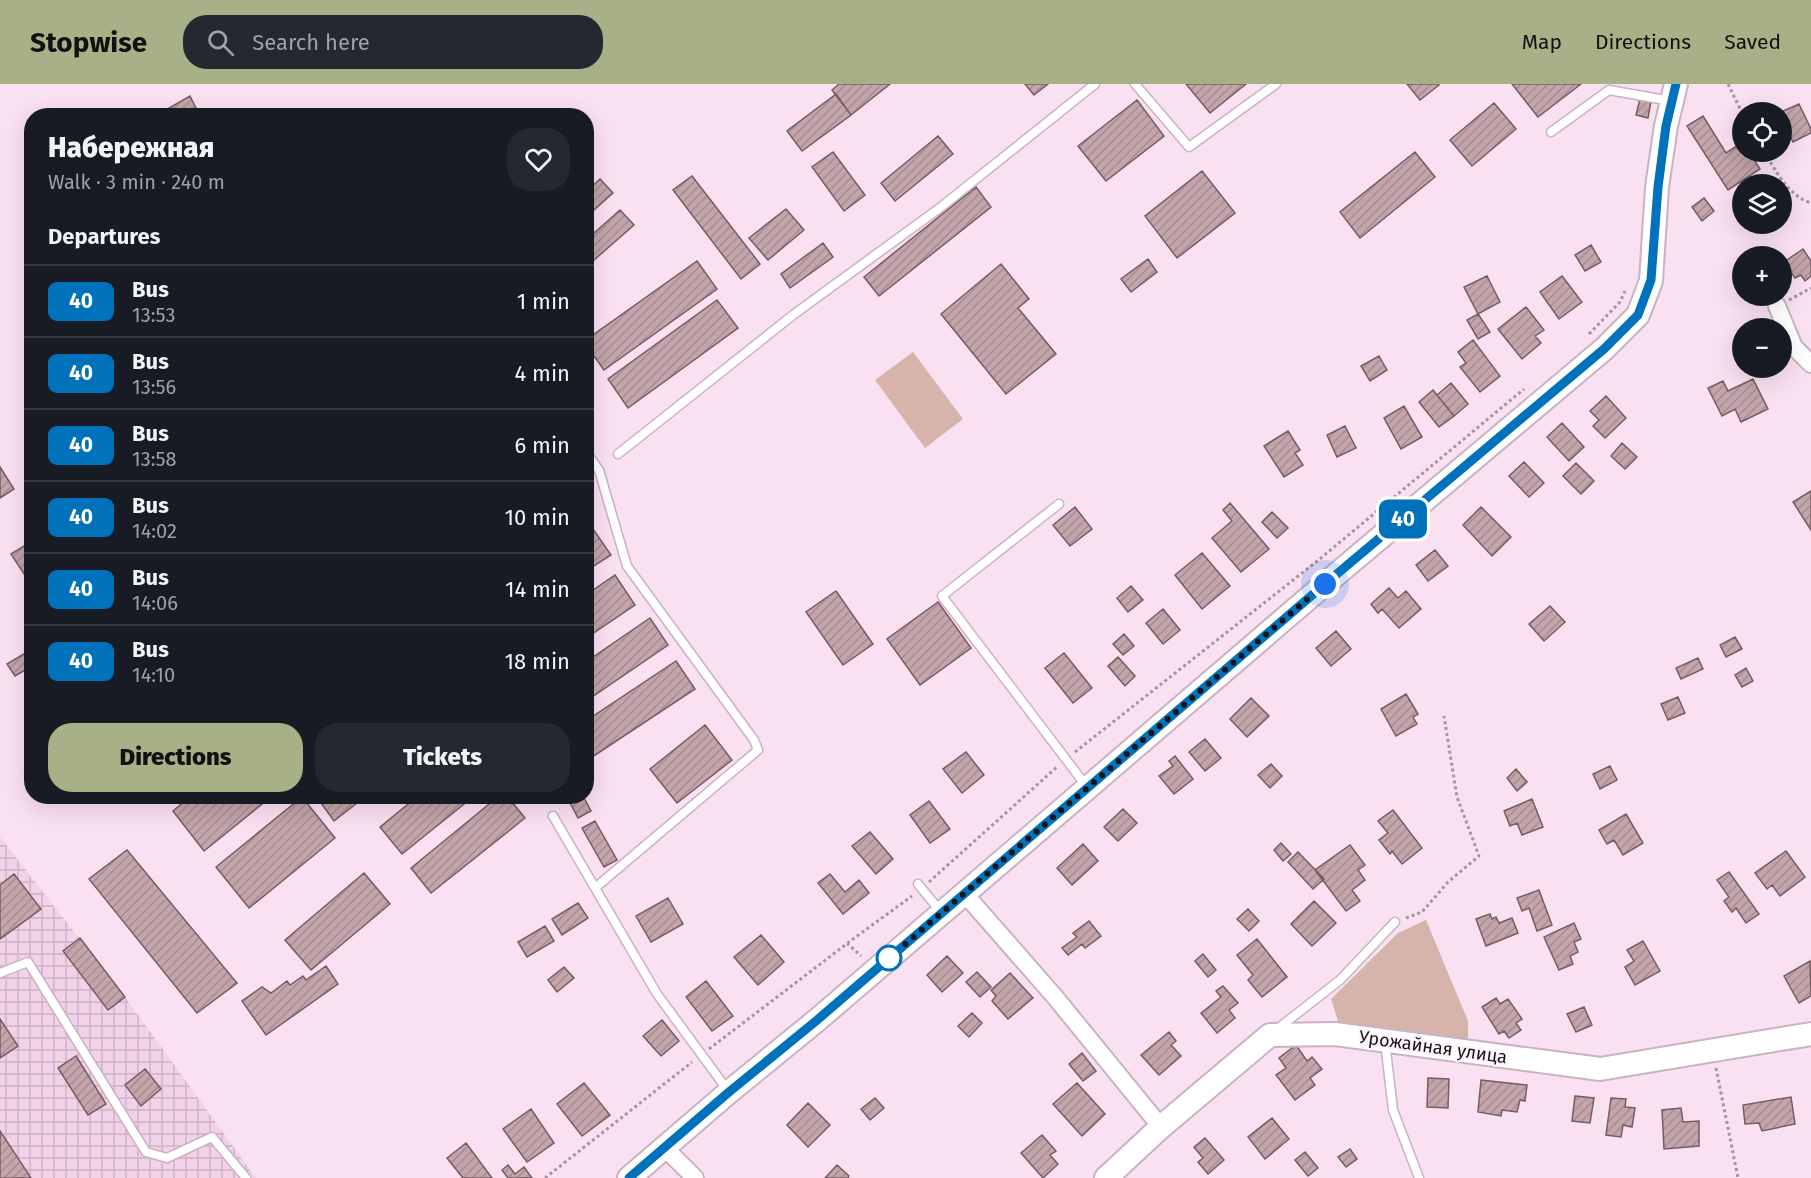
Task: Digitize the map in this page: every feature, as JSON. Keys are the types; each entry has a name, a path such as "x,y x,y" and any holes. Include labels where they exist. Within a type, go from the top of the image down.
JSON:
{"main road":[{"path":"629,1178 1604,349 1638,315 1651,280 1658,187 1674,93"},
{"name":"Урожайная улица","path":"1270,1035 1335,1034 1600,1069 1811,1034"},
{"path":"1106,1178 1161,1127 1270,1035"}],"street":[{"path":"1777,306 1794,347 1811,364"},
{"path":"964,893 1055,997 1161,1127"},
{"path":"664,1147 694,1178"}],"lane":[{"path":"618,454 793,315 941,207 1095,84"},
{"path":"1135,84 1189,147 1276,84"},
{"path":"1551,132 1609,90 1674,93"},
{"path":"594,463 599,470 627,566 754,740 758,750 596,888"},
{"path":"1059,504 942,596 1087,787"},
{"path":"553,816 657,994 729,1092"},
{"path":"920,886 941,913"},
{"path":"1270,1035 1340,980 1395,922"},
{"path":"0,973 28,962 146,1152 167,1158 212,1137 246,1178"},
{"path":"1384,1040 1393,1110 1419,1178"}],"path":[{"path":"1728,84 1737,102"},
{"path":"1770,162 1785,186 1802,200 1811,203"},
{"path":"1588,336 1620,302 1628,286"},
{"path":"1792,298 1811,288"},
{"path":"545,1178 920,886 1066,759 1317,562 1524,389"},
{"path":"1395,922 1422,912 1448,882 1479,856 1457,797 1444,716"},
{"path":"847,943 861,956"},
{"path":"1713,1050 1738,1178"}],"shaded area":[{"path":"913,352 963,419 925,448 875,380"},
{"path":"0,837 125,997 256,1178 0,1178"},
{"path":"1426,920 1468,1021 1468,1041 1341,1030 1331,999 1398,933"}],"building":[{"path":"839,84 890,84 851,115 832,90"},
{"path":"1025,84 1048,84 1034,95"},
{"path":"1186,84 1246,84 1210,113"},
{"path":"1407,84 1438,84 1439,85 1420,100"},
{"path":"1512,84 1581,84 1538,117"},
{"path":"836,94 851,115 802,151 787,131"},
{"path":"190,96 196,108 169,108"},
{"path":"1640,99 1651,101 1648,118 1636,115"},
{"path":"1137,100 1164,136 1106,181 1078,146"},
{"path":"1494,103 1516,129 1472,166 1450,140"},
{"path":"1799,104 1811,129 1811,133 1793,142 1792,140 1792,107"},
{"path":"1703,116 1726,153 1732,149 1732,162 1755,162 1760,169 1752,174 1732,174 1732,187 1728,190 1687,126"},
{"path":"938,136 953,154 895,201 881,183"},
{"path":"833,152 865,195 844,211 812,167"},
{"path":"1415,152 1435,177 1360,238 1340,212"},
{"path":"1202,171 1235,213 1177,258 1145,216"},
{"path":"692,176 760,264 741,279 673,190"},
{"path":"600,179 613,193 594,210 594,185"},
{"path":"976,187 991,207 879,296 864,277"},
{"path":"1704,198 1714,211 1702,221 1692,207"},
{"path":"786,209 804,230 768,260 749,238"},
{"path":"620,210 634,225 594,260 594,233"},
{"path":"823,243 833,257 790,288 781,274"},
{"path":"1591,245 1601,262 1585,271 1575,255"},
{"path":"1803,249 1811,261 1811,276 1805,281 1801,275 1795,278 1792,274 1792,257"},
{"path":"1148,259 1157,272 1131,292 1121,279"},
{"path":"697,261 717,289 604,370 594,356 594,334"},
{"path":"1001,264 1029,299 1018,308 1056,354 1006,394 941,314"},
{"path":"1487,276 1500,302 1478,314 1464,287"},
{"path":"1562,276 1582,302 1559,319 1540,292"},
{"path":"717,300 738,328 628,408 608,379"},
{"path":"1526,307 1544,330 1535,336 1541,343 1522,359 1498,329"},
{"path":"1478,314 1490,332 1478,339 1467,320"},
{"path":"1473,340 1500,376 1480,392 1460,367 1466,363 1458,352"},
{"path":"1379,356 1387,370 1370,381 1361,366"},
{"path":"1753,379 1768,409 1741,422 1735,409 1722,416 1708,388 1723,381 1728,391"},
{"path":"1451,383 1468,404 1454,416 1437,395"},
{"path":"1433,390 1454,416 1439,427 1419,402"},
{"path":"1606,396 1626,418 1605,438 1593,426 1599,420 1590,411"},
{"path":"1404,406 1422,437 1401,449 1384,418"},
{"path":"1562,423 1584,447 1569,461 1547,437"},
{"path":"1345,426 1356,448 1337,457 1327,435"},
{"path":"1288,431 1300,450 1295,453 1303,465 1284,477 1264,446"},
{"path":"1622,443 1637,457 1625,469 1611,456"},
{"path":"1524,462 1544,483 1529,497 1509,476"},
{"path":"1576,463 1594,481 1581,494 1563,476"},
{"path":"0,467 14,489 0,498"},
{"path":"1811,491 1811,530 1793,502"},
{"path":"1230,503 1269,549 1241,572 1212,538 1232,521 1223,510"},
{"path":"1075,507 1092,529 1070,546 1053,525"},
{"path":"1481,507 1511,537 1492,556 1463,525"},
{"path":"1272,512 1288,528 1277,538 1262,522"},
{"path":"594,530 611,555 594,566"},
{"path":"24,546 24,574 11,554"},
{"path":"1435,550 1448,566 1428,581 1416,565"},
{"path":"1202,553 1230,586 1202,609 1175,575"},
{"path":"615,575 635,605 594,633 594,589"},
{"path":"1131,586 1143,600 1128,612 1117,598"},
{"path":"1389,588 1398,598 1406,591 1421,609 1399,628 1382,609 1378,613 1371,604"},
{"path":"836,591 873,644 843,665 806,612"},
{"path":"938,602 971,648 920,685 887,639"},
{"path":"1550,606 1565,622 1544,641 1529,624"},
{"path":"1163,609 1180,630 1163,644 1146,623"},
{"path":"650,618 668,645 594,696 594,656"},
{"path":"1336,631 1351,649 1331,666 1316,648"},
{"path":"1124,634 1134,646 1123,655 1113,644"},
{"path":"1735,637 1742,649 1726,657 1720,645"},
{"path":"1064,653 1092,688 1073,703 1045,668"},
{"path":"24,654 24,671 15,676 7,664"},
{"path":"1118,657 1135,676 1125,686 1108,666"},
{"path":"1698,658 1703,669 1681,679 1676,668"},
{"path":"676,661 695,689 594,756 594,716"},
{"path":"1746,668 1753,681 1742,687 1735,675"},
{"path":"1406,694 1418,714 1413,717 1417,724 1396,736 1381,709"},
{"path":"1678,697 1685,713 1668,720 1661,704"},
{"path":"1251,698 1269,716 1247,737 1230,719"},
{"path":"705,725 732,760 677,803 650,769"},
{"path":"1205,739 1221,758 1205,771 1189,752"},
{"path":"966,752 984,775 962,793 943,769"},
{"path":"1175,756 1193,779 1174,794 1159,776 1173,766 1169,761"},
{"path":"1271,764 1282,776 1270,788 1258,775"},
{"path":"1610,766 1617,780 1600,789 1593,774"},
{"path":"1516,769 1527,782 1517,791 1507,778"},
{"path":"1532,799 1543,827 1522,835 1517,823 1510,826 1504,811"},
{"path":"929,801 950,829 930,843 910,815"},
{"path":"181,804 262,804 204,851 173,811"},
{"path":"293,804 308,804 335,838 249,908 216,867"},
{"path":"322,804 356,804 334,821"},
{"path":"408,804 464,804 402,854 380,827"},
{"path":"489,804 514,804 525,818 431,893 411,868"},
{"path":"571,804 587,804 591,811 578,818"},
{"path":"1123,809 1137,823 1118,841 1104,827"},
{"path":"1393,810 1422,848 1402,864 1379,840 1388,833 1378,821"},
{"path":"1626,814 1643,843 1623,855 1614,840 1607,844 1599,830"},
{"path":"595,821 617,860 604,867 582,828"},
{"path":"870,832 893,859 876,874 852,846"},
{"path":"1281,843 1291,854 1283,861 1274,850"},
{"path":"1083,844 1098,861 1072,885 1057,868"},
{"path":"1350,845 1365,865 1358,870 1365,880 1352,890 1360,901 1346,911 1315,870"},
{"path":"127,850 237,983 197,1013 89,879"},
{"path":"1786,851 1805,877 1780,896 1772,885 1767,889 1755,873"},
{"path":"1298,852 1324,879 1313,889 1288,862"},
{"path":"1729,872 1759,914 1746,923 1736,908 1732,912 1724,901 1729,897 1717,880"},
{"path":"364,873 390,904 311,970 285,940"},
{"path":"14,874 41,909 0,939 0,885"},
{"path":"830,874 845,892 859,880 869,893 843,914 818,883"},
{"path":"1539,890 1552,925 1537,931 1529,908 1522,911 1517,898"},
{"path":"668,898 683,924 651,942 636,916"},
{"path":"1314,901 1336,923 1312,946 1291,924"},
{"path":"578,903 588,918 562,935 552,919"},
{"path":"1248,909 1259,921 1249,931 1237,919"},
{"path":"1490,914 1492,919 1496,917 1499,923 1512,918 1518,933 1486,946 1476,919"},
{"path":"1089,921 1101,936 1085,948 1082,944 1068,955 1062,948 1077,937 1073,933"},
{"path":"1574,923 1581,939 1574,942 1578,952 1570,956 1573,964 1559,970 1544,937"},
{"path":"545,926 554,941 527,957 518,942"},
{"path":"761,935 784,962 758,985 734,957"},
{"path":"80,938 125,997 108,1010 63,951"},
{"path":"1257,939 1287,977 1262,997 1248,980 1253,975 1237,955"},
{"path":"1643,941 1660,971 1635,985 1625,967 1634,961 1627,950"},
{"path":"1203,954 1216,970 1208,977 1195,961"},
{"path":"947,956 963,973 942,992 927,975"},
{"path":"1810,961 1811,996 1799,1003 1784,976"},
{"path":"326,966 338,984 266,1035 242,1001 262,987 271,993 287,981 290,985 303,976 306,980"},
{"path":"564,967 574,978 557,992 548,980"},
{"path":"977,972 991,987 980,997 966,982"},
{"path":"1010,973 1033,998 1008,1019 992,1001 996,996 991,990"},
{"path":"706,981 733,1016 712,1031 686,997"},
{"path":"1223,986 1238,1003 1229,1010 1235,1018 1217,1033 1201,1013 1221,997 1216,991"},
{"path":"1496,998 1500,1004 1508,999 1522,1019 1516,1023 1521,1030 1509,1038 1504,1031 1499,1034 1482,1007"},
{"path":"1584,1007 1592,1025 1576,1032 1567,1014"},
{"path":"972,1013 982,1023 969,1037 958,1026"},
{"path":"0,1019 18,1046 0,1058"},
{"path":"662,1020 679,1041 661,1056 643,1036"},
{"path":"1169,1032 1176,1041 1171,1045 1181,1056 1159,1075 1141,1055"},
{"path":"1296,1045 1307,1061 1312,1057 1322,1069 1310,1078 1315,1085 1295,1100 1276,1075 1286,1068 1279,1058"},
{"path":"1082,1053 1096,1071 1083,1081 1069,1064"},
{"path":"76,1056 106,1104 88,1115 58,1068"},
{"path":"145,1069 161,1089 141,1106 125,1085"},
{"path":"1428,1078 1449,1079 1448,1108 1427,1107"},
{"path":"1481,1080 1527,1085 1525,1101 1520,1100 1517,1112 1502,1110 1501,1116 1478,1112"},
{"path":"584,1083 610,1115 582,1136 557,1104"},
{"path":"1077,1083 1105,1114 1082,1136 1053,1104"},
{"path":"1575,1096 1594,1098 1590,1123 1572,1121"},
{"path":"1791,1097 1795,1124 1762,1131 1759,1123 1745,1124 1743,1105"},
{"path":"875,1098 884,1108 870,1120 861,1109"},
{"path":"1611,1098 1626,1099 1625,1107 1635,1108 1632,1127 1623,1125 1621,1137 1606,1135"},
{"path":"808,1103 830,1125 808,1147 787,1125"},
{"path":"1681,1108 1683,1122 1699,1121 1699,1146 1664,1149 1662,1110"},
{"path":"531,1109 554,1143 527,1162 503,1129"},
{"path":"1272,1118 1289,1139 1265,1159 1248,1137"},
{"path":"0,1131 31,1178 0,1178"},
{"path":"1042,1135 1056,1151 1050,1155 1058,1164 1043,1178 1021,1153"},
{"path":"1205,1138 1224,1160 1208,1174 1198,1162 1203,1158 1194,1147"},
{"path":"466,1143 492,1178 463,1178 447,1158"},
{"path":"1350,1149 1357,1159 1346,1167 1338,1157"},
{"path":"1305,1152 1318,1168 1308,1176 1295,1160"},
{"path":"508,1165 515,1174 524,1167 532,1178 508,1178 502,1170"},
{"path":"837,1165 849,1176 848,1178 825,1178"}],"bus line":[{"name":"40","path":"629,1178 1604,349 1638,315 1651,280 1658,187 1666,126 1676,84"}],"route":[{"path":"889,958 1325,584"}]}
